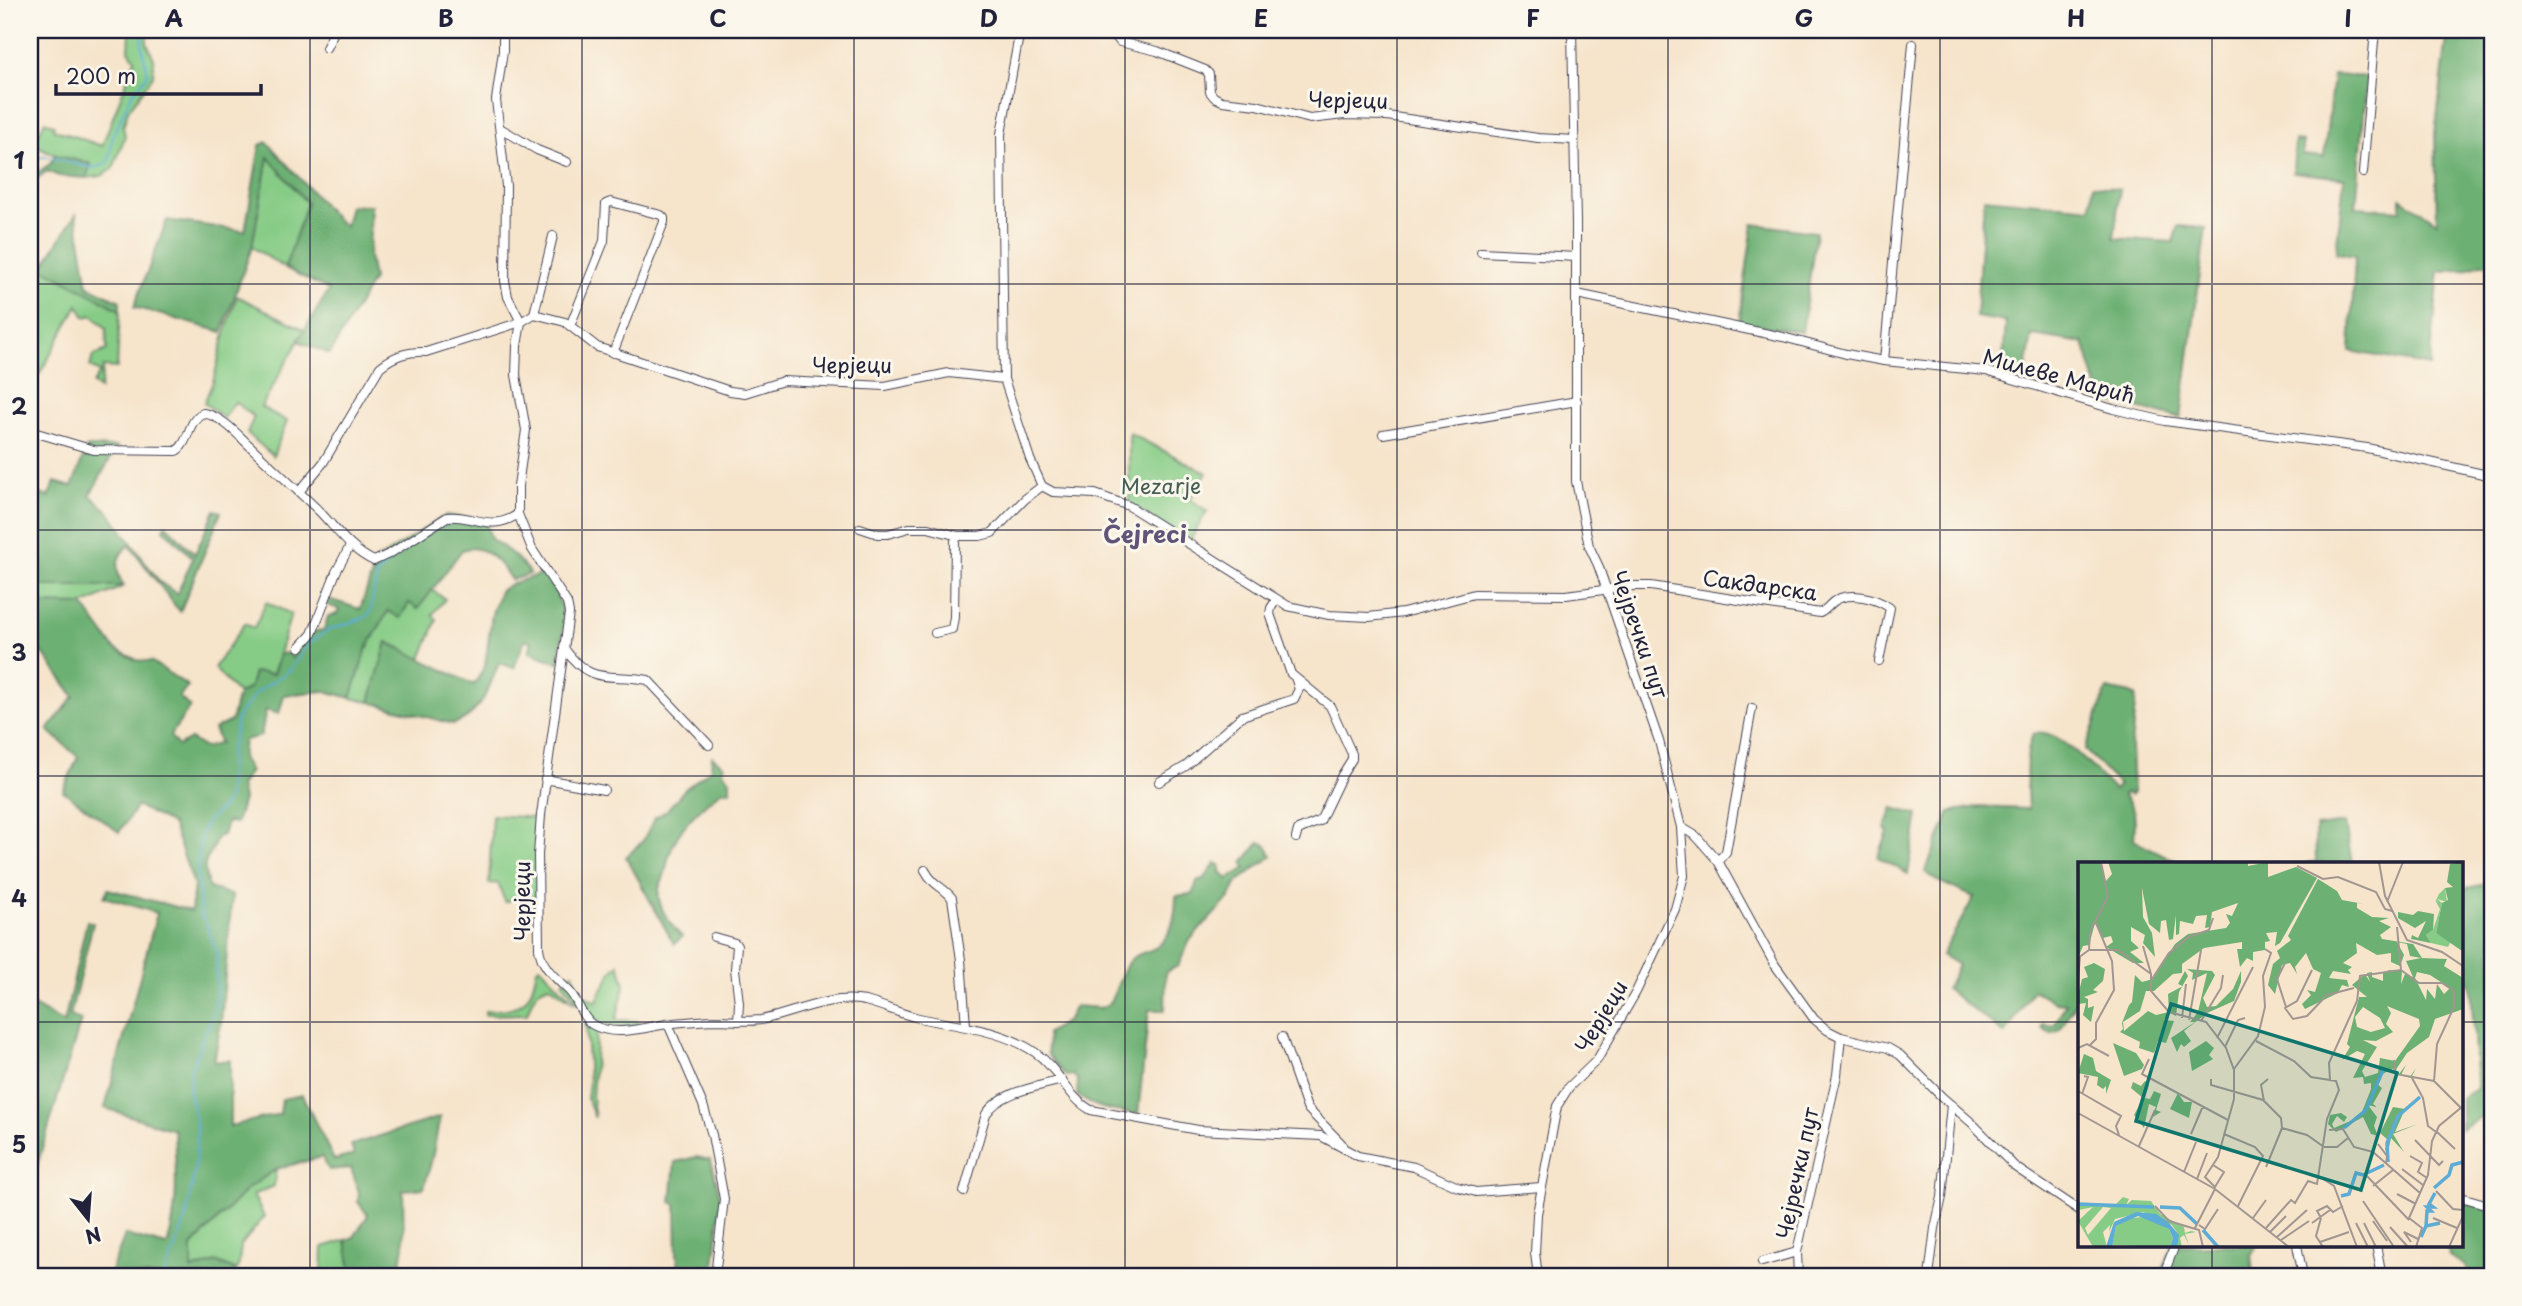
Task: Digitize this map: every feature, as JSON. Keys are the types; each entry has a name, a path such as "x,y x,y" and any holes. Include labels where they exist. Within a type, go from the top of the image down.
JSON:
{"street":[{"path":"326,48 335,30"},
{"path":"30,431 94,450 176,452 182,447 195,417 205,413 229,426 299,492 350,546 362,556 374,561 391,553 447,516 485,523 511,519 518,514 518,486 526,430 516,374 521,322 508,297 505,281 506,186 496,100 503,30"},
{"path":"1020,30 1001,134 1004,379 1030,459 1042,486 1053,492 1095,494 1129,506 1276,600 1288,606 1329,615 1369,617 1404,613 1474,594 1566,595 1606,591"},
{"name":"Черјеци","path":"1115,30 1115,37 1120,42 1157,51 1205,69 1209,74 1210,92 1222,101 1256,105 1310,119 1344,115 1387,116 1538,138 1574,140"},
{"name":"Чејречки пут","path":"1572,30 1578,495 1589,546 1659,741 1681,827"},
{"path":"2363,173 2375,30"},
{"path":"1884,360 1913,44"},
{"path":"500,128 567,162"},
{"path":"299,492 323,463 373,377 385,363 409,352 426,352 521,322 534,314 570,326 597,347 613,353 664,222 661,215 611,202 606,204 604,241 570,326"},
{"path":"534,314 553,236"},
{"path":"1481,252 1577,257"},
{"name":"Милеве Мaрић","path":"1577,294 1884,360 1979,369 2113,409 2165,421 2367,447 2492,476"},
{"name":"Черјеци","path":"613,353 730,391 745,393 783,381 885,386 949,373 1004,379"},
{"path":"1383,434 1577,401"},
{"path":"860,528 878,534 909,528 928,528 958,536 980,536 992,533 1025,499 1042,486"},
{"name":"Черјеци","path":"518,514 527,539 567,603 568,623 545,779 538,855 539,948 542,961 573,996 586,1019 594,1026 624,1031 668,1024 758,1020 849,999 870,1002 912,1016 966,1026 1024,1046 1046,1061 1077,1102 1091,1110 1198,1130 1312,1134 1367,1159 1414,1167 1476,1192 1541,1186 1552,1125 1563,1093 1597,1060 1636,992 1675,909 1685,876 1681,827"},
{"path":"935,633 952,629 956,583 955,541 958,536"},
{"path":"300,647 312,634 336,572 350,546"},
{"name":"Сакдарска","path":"1606,591 1651,586 1819,614 1837,600 1854,596 1873,599 1890,608 1879,661"},
{"path":"1158,782 1186,765 1242,716 1294,699 1299,689 1286,665 1272,625 1271,608 1276,600"},
{"path":"564,648 578,665 593,673 618,679 648,681 709,745"},
{"path":"1296,680 1330,706 1352,754 1320,821 1298,830 1296,838"},
{"path":"1718,861 1726,852 1752,708"},
{"path":"545,779 604,790"},
{"path":"1681,827 1696,836 1718,861 1767,952 1814,1019 1841,1037 1888,1048 1900,1055 1972,1122 2015,1167 2078,1209"},
{"path":"925,870 934,884 952,898 961,960 966,1026"},
{"path":"714,937 737,946 735,969 738,1020"},
{"path":"668,1024 706,1115 724,1199 715,1276"},
{"path":"1282,1037 1307,1108 1348,1152"},
{"name":"Чејречки пут","path":"1798,1276 1797,1252 1837,1075 1841,1037"},
{"path":"964,1192 986,1114 993,1104 1002,1098 1062,1080"},
{"path":"1929,1276 1942,1197 1951,1105"},
{"path":"1538,1276 1535,1240 1541,1186"},
{"path":"2462,1198 2492,1206"},
{"path":"2163,1276 2175,1246"},
{"path":"2297,1246 2303,1276"},
{"path":"2376,1246 2382,1276"},
{"path":"1762,1262 1797,1252"}],"green space":[{"path":"128,30 147,30 147,43 154,59 153,76 128,111 123,127 125,136 113,169 101,176 86,178 90,164 55,155 30,142 30,132 38,135 45,121 54,125 53,129 102,146 135,59 129,50"},
{"path":"2448,30 2485,30 2492,33 2492,264 2481,264 2464,270 2439,271 2430,366 2350,351 2355,256 2336,253 2344,178 2293,172 2295,141 2303,142 2303,155 2324,157 2333,75 2367,77 2356,207 2401,210 2401,198 2437,222 2435,134"},
{"path":"267,142 345,226 350,206 371,205 369,256 373,279 330,354 298,341 329,290 285,268 307,203 268,157 252,247 222,332 134,307 167,220 245,231 260,145"},
{"path":"55,155 91,164 86,178 59,176 47,171 30,184 30,177 50,164"},
{"path":"268,156 307,203 285,268 252,247"},
{"path":"2093,185 2120,189 2114,238 2173,242 2178,226 2206,228 2181,418 2101,400 2084,343 2032,335 2025,375 2002,370 2006,322 1976,317 1984,198 2091,208"},
{"path":"76,214 88,286 120,301 120,310 42,268"},
{"path":"1753,224 1816,232 1802,332 1739,323"},
{"path":"30,260 120,310 117,368 103,367 100,389 93,384 100,372 90,367 93,356 107,350 106,328 92,315 85,317 78,305 39,375 30,370"},
{"path":"237,296 305,330 261,407 287,421 273,456 247,433 254,417 235,402 224,418 204,403 213,382"},
{"name":"Mezarje","path":"1129,433 1207,473 1190,499 1207,511 1189,542 1129,504"},
{"path":"87,447 117,447 90,495 108,511 160,582 177,594 193,558 164,529 166,525 195,554 215,510 221,512 180,612 129,545 121,554 117,570 124,586 30,586 30,519 41,494 48,497 55,482 72,487"},
{"path":"446,515 486,522 491,539 512,554 530,574 511,580 497,561 484,551 470,548 462,550 418,609 409,603 400,618 388,611 366,650 351,698 324,691 284,695 279,714 266,710 261,736 244,740 242,758 250,771 240,786 243,799 236,823 227,822 223,835 217,837 205,865 209,888 232,895 221,1022 214,1062 230,1060 230,1126 280,1114 282,1099 302,1095 334,1160 354,1155 351,1145 440,1117 424,1188 403,1190 404,1246 399,1276 352,1276 346,1240 354,1237 368,1215 358,1202 359,1193 351,1168 329,1170 322,1157 276,1169 247,1189 192,1246 192,1270 216,1262 236,1271 229,1276 109,1276 125,1235 167,1246 175,1203 176,1174 174,1130 105,1108 157,913 104,897 108,889 191,911 194,885 172,824 137,806 119,832 63,791 78,757 48,730 74,696 41,651 30,645 30,604 83,605 115,649 137,660 152,662 188,686 179,697 190,707 170,736 178,746 190,739 205,748 220,743 214,729 231,721 238,694 249,689 254,672 273,674 280,654 288,653 292,658 309,635 324,630 328,616 337,614 339,609 325,604 328,599 360,609 377,560"},
{"path":"545,573 559,599 564,616 558,663 529,652 532,642 525,639 514,668 499,663 477,708 463,720 453,724 370,702 387,642 474,685 485,666 492,614 500,591 511,584"},
{"path":"30,586 124,586 83,605 30,604"},
{"path":"432,590 445,599 432,615 437,619 421,659 387,642 370,702 351,698 366,650 388,611 409,602 418,609"},
{"path":"266,602 291,614 273,674 238,694 214,668 245,623 254,628"},
{"path":"2107,689 2136,695 2131,746 2133,793 2130,795 2126,792 2123,795 2133,811 2134,840 2178,862 2078,862 2078,997 2060,1030 2051,1034 2042,1027 2044,1023 2050,1026 2055,1024 2066,1003 2055,1002 2033,990 2005,1034 1946,989 1958,965 1942,955 1974,897 1935,880 1925,872 1950,812 1976,807 2028,809 2027,762 2033,734 2053,736 2064,743 2114,790 2119,785 2085,750"},
{"path":"712,756 724,766 723,772 730,780 730,791 721,791 702,807 679,834 659,889 662,909 682,937 674,944 626,857 642,842 655,818 711,769"},
{"path":"1893,808 1918,815 1908,874 1878,857 1888,832 1885,829"},
{"path":"492,815 538,818 537,908 528,908 526,895 505,902 498,883 489,884"},
{"path":"2345,823 2352,862 2316,862 2315,827"},
{"path":"1260,842 1266,845 1272,856 1237,882 1230,897 1190,940 1178,966 1166,972 1165,1010 1149,1010 1138,1114 1114,1111 1084,1100 1077,1095 1078,1080 1073,1075 1066,1076 1048,1055 1047,1033 1067,1021 1075,1006 1101,1008 1107,1005 1129,961 1158,946 1167,936 1174,916 1176,896 1193,894 1197,881 1204,879 1216,863 1228,879 1246,868 1243,862"},
{"path":"2492,883 2492,1110 2462,1128 2462,1097 2477,1088 2471,986 2462,964 2462,889"},
{"path":"87,921 93,923 70,1016 81,1020 30,1189 30,1004 64,1023"},
{"path":"619,964 625,984 616,1020 637,1021 639,1026 611,1026 593,1019 563,982 573,973 580,993 596,1002 612,971"},
{"path":"540,966 575,1003 549,985 537,993 527,1014 485,1015 485,1011 508,1009 522,1003 531,990 537,968"},
{"path":"586,1024 597,1030 592,1098 595,1118 587,1099 589,1083"},
{"path":"696,1157 711,1160 721,1201 713,1276 681,1276 677,1256 676,1204 671,1202 675,1162"},
{"path":"276,1169 274,1186 253,1195 264,1217 241,1245 236,1271 216,1262 192,1270 192,1246 247,1189"},
{"path":"2462,1201 2492,1210 2492,1276 2470,1276 2465,1266 2449,1256 2447,1246 2462,1246"},
{"path":"346,1240 352,1276 322,1276 323,1247"},
{"path":"2173,1246 2256,1246 2251,1255 2253,1271 2246,1276 2160,1276"}],"waterway":[{"path":"30,164 40,157 93,168 106,164 113,135 132,94 148,75 142,46 143,30"},
{"path":"440,526 455,521"},
{"path":"164,1276 186,1219 195,1169 197,1128 189,1091 190,1071 216,1006 217,954 205,920 201,916 197,868 202,832 207,821 222,808 228,798 230,754 238,716 257,692 290,670 308,644 328,630 364,618 370,613 377,575 387,563 409,546"}],"district":[{"name":"Čejreci","path":"1145,533"}]}
